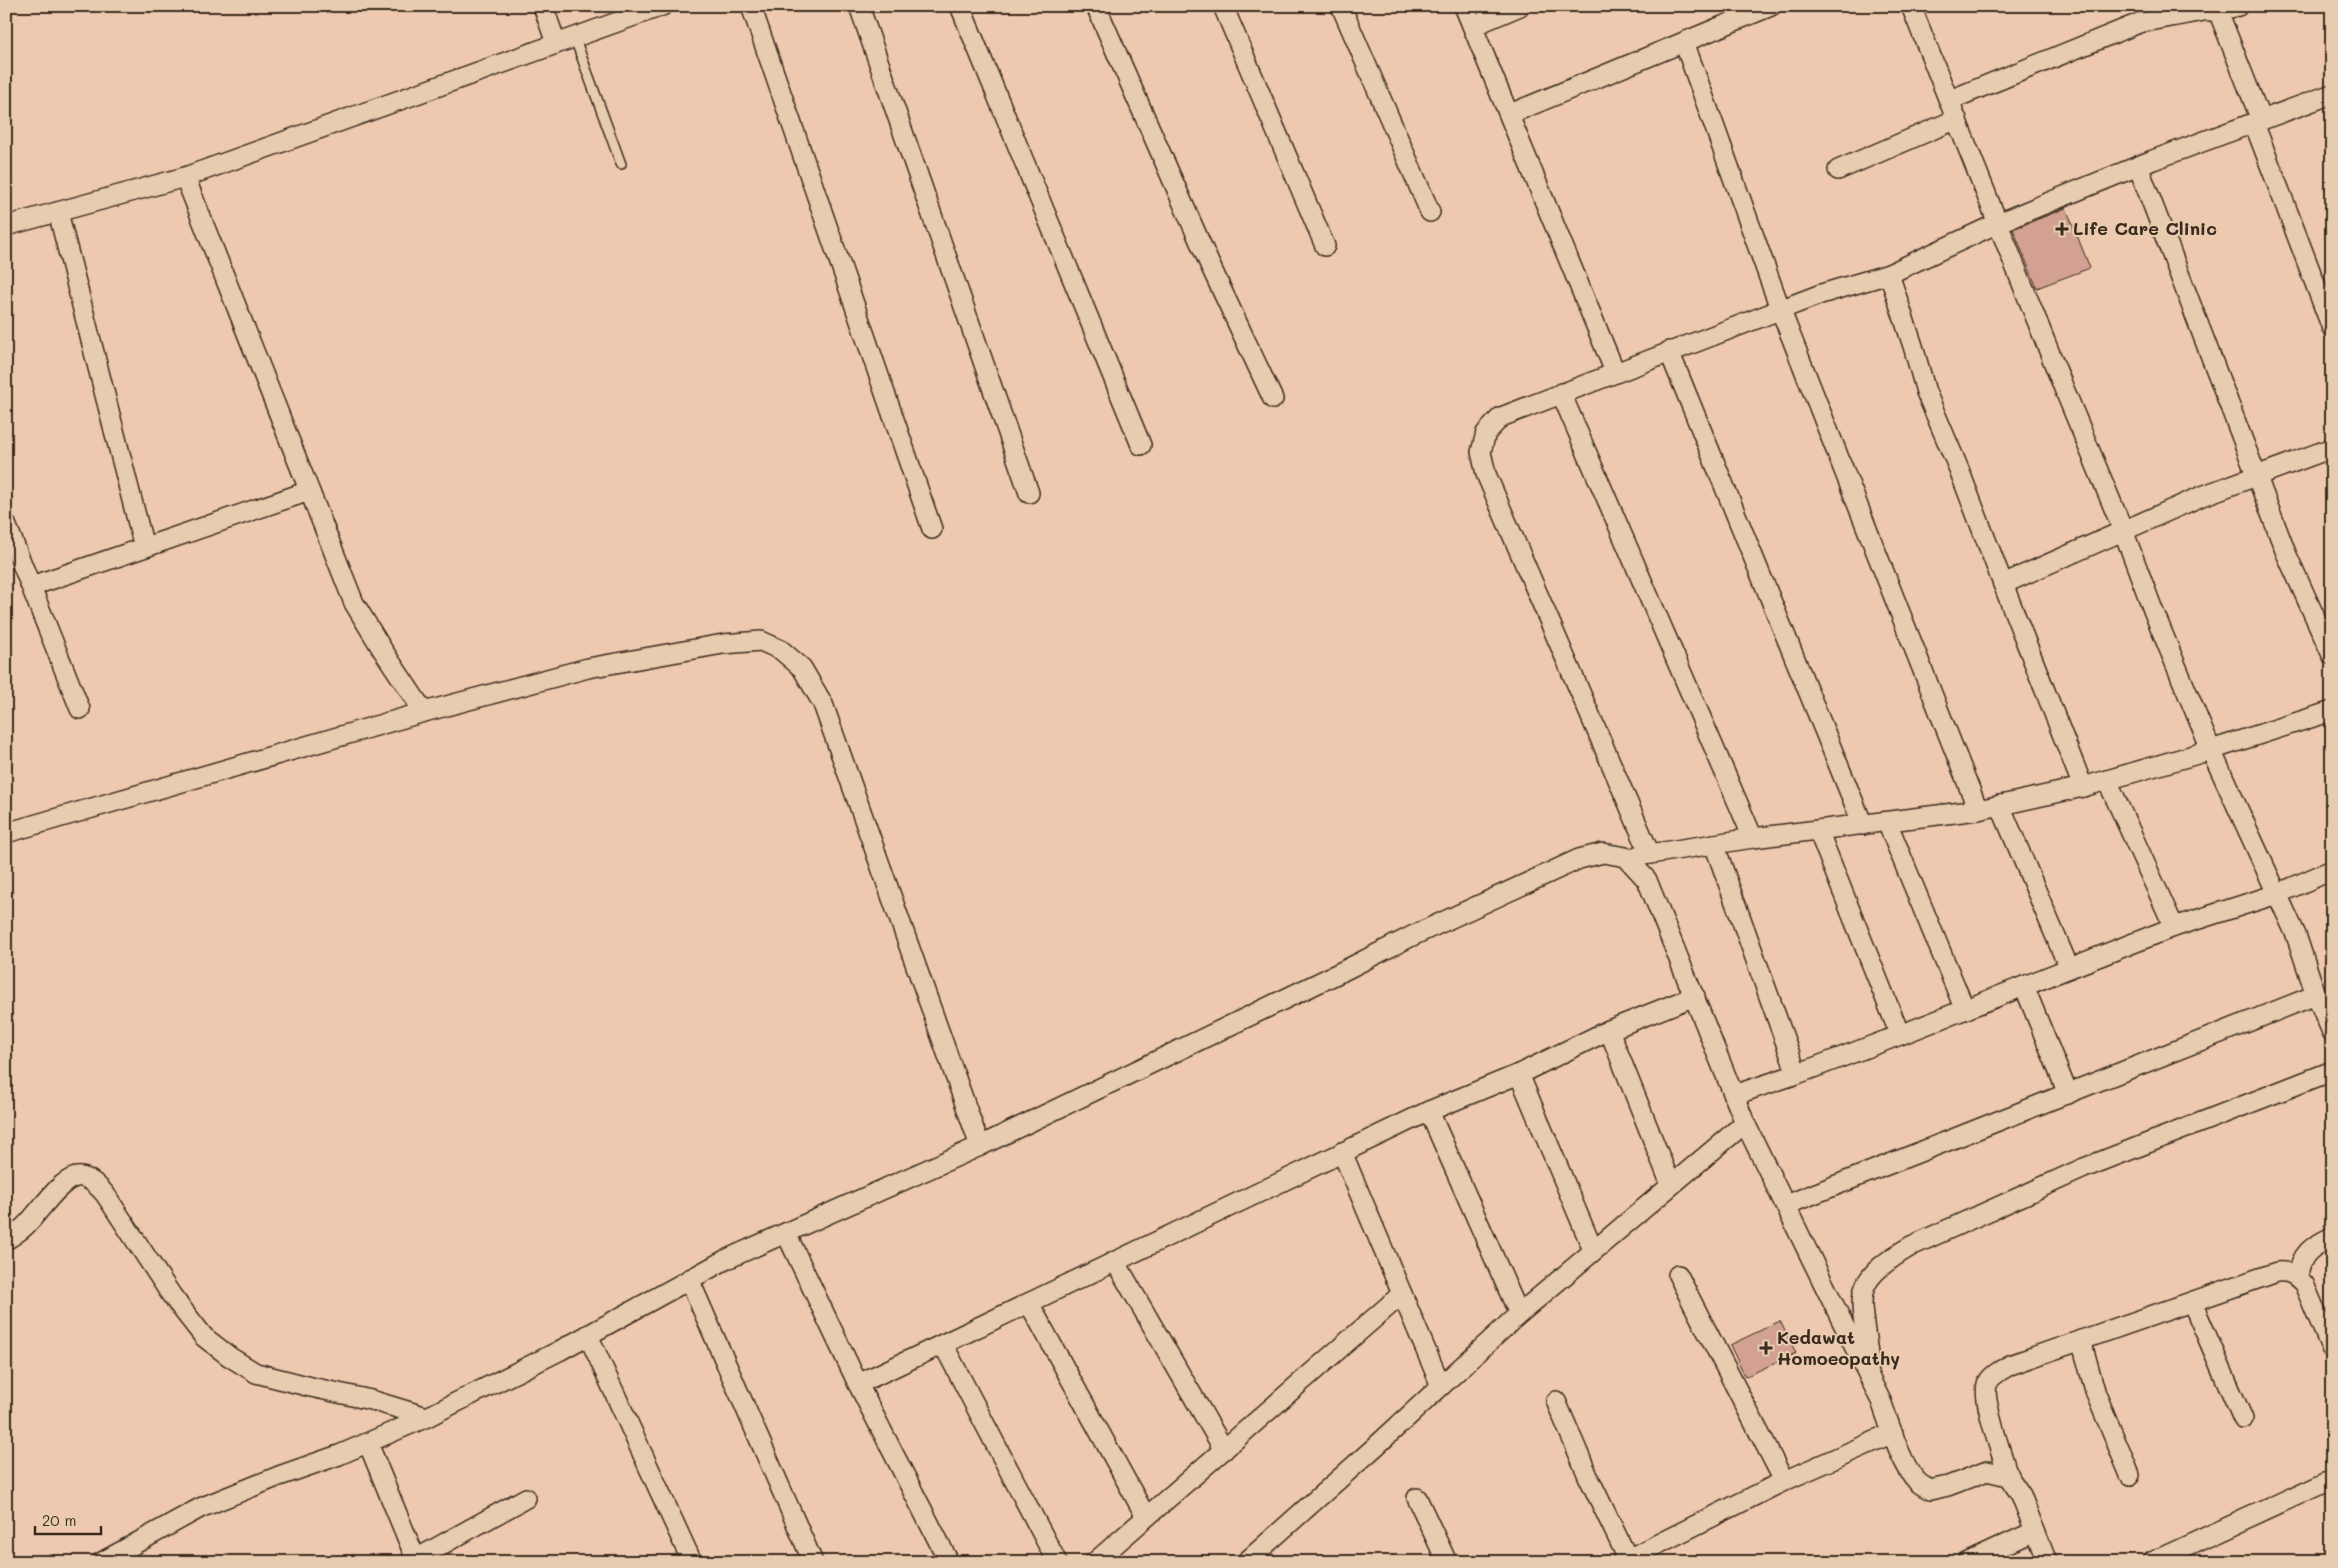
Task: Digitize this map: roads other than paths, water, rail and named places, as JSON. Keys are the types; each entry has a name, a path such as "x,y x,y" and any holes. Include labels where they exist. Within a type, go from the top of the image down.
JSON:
{"street":[{"path":"543,6 556,43"},
{"path":"751,6 932,529"},
{"path":"859,6 1030,493"},
{"path":"960,6 1141,445"},
{"path":"1096,6 1210,265 1274,400"},
{"path":"1223,6 1324,246"},
{"path":"1341,6 1430,212"},
{"path":"1464,6 1615,372"},
{"path":"1473,26 1520,6"},
{"path":"1510,114 1771,6"},
{"path":"1911,6 2123,530 2153,610 2211,750 2296,935 2316,995 2332,1032"},
{"path":"1950,100 2137,15 2218,11 2238,6"},
{"path":"6,226 185,177 574,36 660,7"},
{"path":"2218,11 2332,328"},
{"path":"1684,42 1781,311 1978,810"},
{"path":"1650,854 1486,474 1481,452 1486,433 1501,417 1669,351 1781,311 1821,294 1888,274 1998,223 2138,166 2332,94"},
{"path":"1838,170 1957,119"},
{"path":"2138,166 2286,553 2332,656"},
{"path":"185,177 354,603 424,712"},
{"path":"58,212 144,547"},
{"path":"1888,274 1913,346 1926,392 1958,467 2083,787"},
{"path":"1669,351 1863,824"},
{"path":"1561,393 1752,838"},
{"path":"2003,584 2123,530 2256,475 2332,448"},
{"path":"32,586 309,490"},
{"path":"6,524 14,558 32,586 80,709"},
{"path":"6,833 424,712 588,668 723,644 761,641 781,650 802,668 823,704 980,1146"},
{"path":"102,1562 200,1508 368,1443 427,1417 588,1335 725,1260 804,1223 980,1146 1410,937 1579,859 1603,853 1626,857 1752,838 1978,810 2083,787 2211,750 2332,711"},
{"path":"2107,780 2174,927"},
{"path":"2000,805 2069,968"},
{"path":"1887,822 1965,1010"},
{"path":"1818,830 1900,1035"},
{"path":"1714,844 1797,1074"},
{"path":"1626,857 1647,880 1745,1123 1882,1401 1893,1433 1910,1470 1918,1482 1930,1490 1948,1486 1987,1471 2008,1476"},
{"path":"1734,1094 1797,1074 2174,927 2277,894 2332,870"},
{"path":"2024,986 2068,1094"},
{"path":"1786,1205 2316,995"},
{"path":"858,1384 1429,1111 1518,1074 1609,1030 1695,996"},
{"path":"1609,1030 1671,1184"},
{"path":"1870,1376 1868,1350 1860,1306 1866,1280 1886,1261 1911,1246 2084,1168 2332,1071"},
{"path":"1518,1074 1593,1250"},
{"path":"1429,1111 1519,1314"},
{"path":"1246,1562 1519,1314 1745,1123"},
{"path":"1342,1152 1441,1386"},
{"path":"6,1240 29,1222 65,1182 76,1177 85,1178 105,1194 172,1296 204,1338 230,1357 256,1373 371,1400 427,1417"},
{"path":"786,1233 858,1384 949,1562"},
{"path":"2298,1276 2299,1263 2307,1253 2332,1237"},
{"path":"1115,1261 1224,1450"},
{"path":"2047,1562 2021,1495 2008,1476 1986,1400 1987,1385 1994,1375 2010,1365 2277,1272 2288,1272 2298,1276 2304,1284 2332,1350"},
{"path":"1678,1275 1784,1482"},
{"path":"689,1279 814,1562"},
{"path":"1095,1562 1402,1294"},
{"path":"2192,1302 2242,1419"},
{"path":"1029,1303 1146,1517"},
{"path":"588,1335 692,1562"},
{"path":"2080,1340 2096,1394 2130,1475"},
{"path":"943,1344 1057,1562"},
{"path":"1556,1400 1625,1560 1784,1482 1893,1433"},
{"path":"368,1443 416,1561 526,1498"},
{"path":"2152,1562 2332,1479"},
{"path":"1417,1498 1446,1562"},
{"path":"1968,1562 2035,1531"}],"lane":[{"path":"574,36 620,164"}],"place":[{"name":"Life Care Clinic","path":"2062,229"},
{"name":"Kedawat Homoeopathy","path":"1766,1348"}]}
